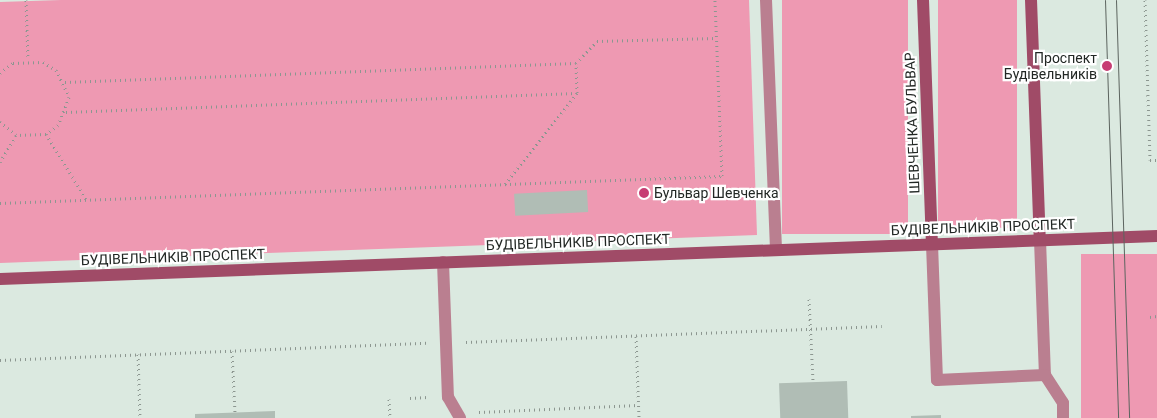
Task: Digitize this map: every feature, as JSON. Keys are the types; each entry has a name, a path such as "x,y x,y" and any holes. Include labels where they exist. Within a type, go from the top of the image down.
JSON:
{"main road":[{"name":"ШЕВЧЕНКА БУЛЬВАР","path":"923,0 932,244"},
{"path":"1032,0 1040,240"},
{"name":"БУДІВЕЛЬНИКІВ ПРОСПЕКТ","path":"0,279 1157,236"}],"street":[{"path":"766,0 776,250"},
{"path":"1040,240 1045,375 1063,403 1063,418"},
{"path":"932,244 937,380 1045,375"},
{"path":"443,262 448,397 458,415"}],"path":[{"path":"26,0 28,59"},
{"path":"0,203 722,176 715,0"},
{"path":"1145,0 1150,160 1157,160"},
{"path":"0,73 28,59 43,62 65,82 576,63 597,41 716,38"},
{"path":"505,184 577,93 576,63"},
{"path":"0,122 16,135 46,134 66,112 65,82"},
{"path":"66,112 577,93"},
{"path":"46,134 86,200"},
{"path":"0,162 16,135"},
{"path":"809,299 812,382"},
{"path":"1150,316 1157,316"},
{"path":"0,360 882,326"},
{"path":"636,336 639,418"},
{"path":"232,351 235,413"},
{"path":"138,354 140,418"},
{"path":"389,399 390,418"},
{"path":"458,415 638,405"}],"shaded area":[{"path":"61,0 749,0 757,235 0,263 0,2"},
{"path":"782,0 908,0 908,234 782,234"},
{"path":"938,0 1017,0 1017,228 938,228"},
{"path":"1081,254 1157,254 1157,418 1081,418"}],"building":[{"path":"587,190 588,212 515,216 514,194"},
{"path":"847,381 848,418 780,418 779,383"},
{"path":"275,411 275,418 195,418 195,414"},
{"path":"941,415 941,418 911,418 911,416"}],"tram line":[{"path":"1105,0 1118,418"},
{"path":"1116,0 1129,418"}],"place":[{"name":"Проспект Будівельників","path":"1107,66"},
{"name":"Бульвар Шевченка","path":"644,193"}]}
